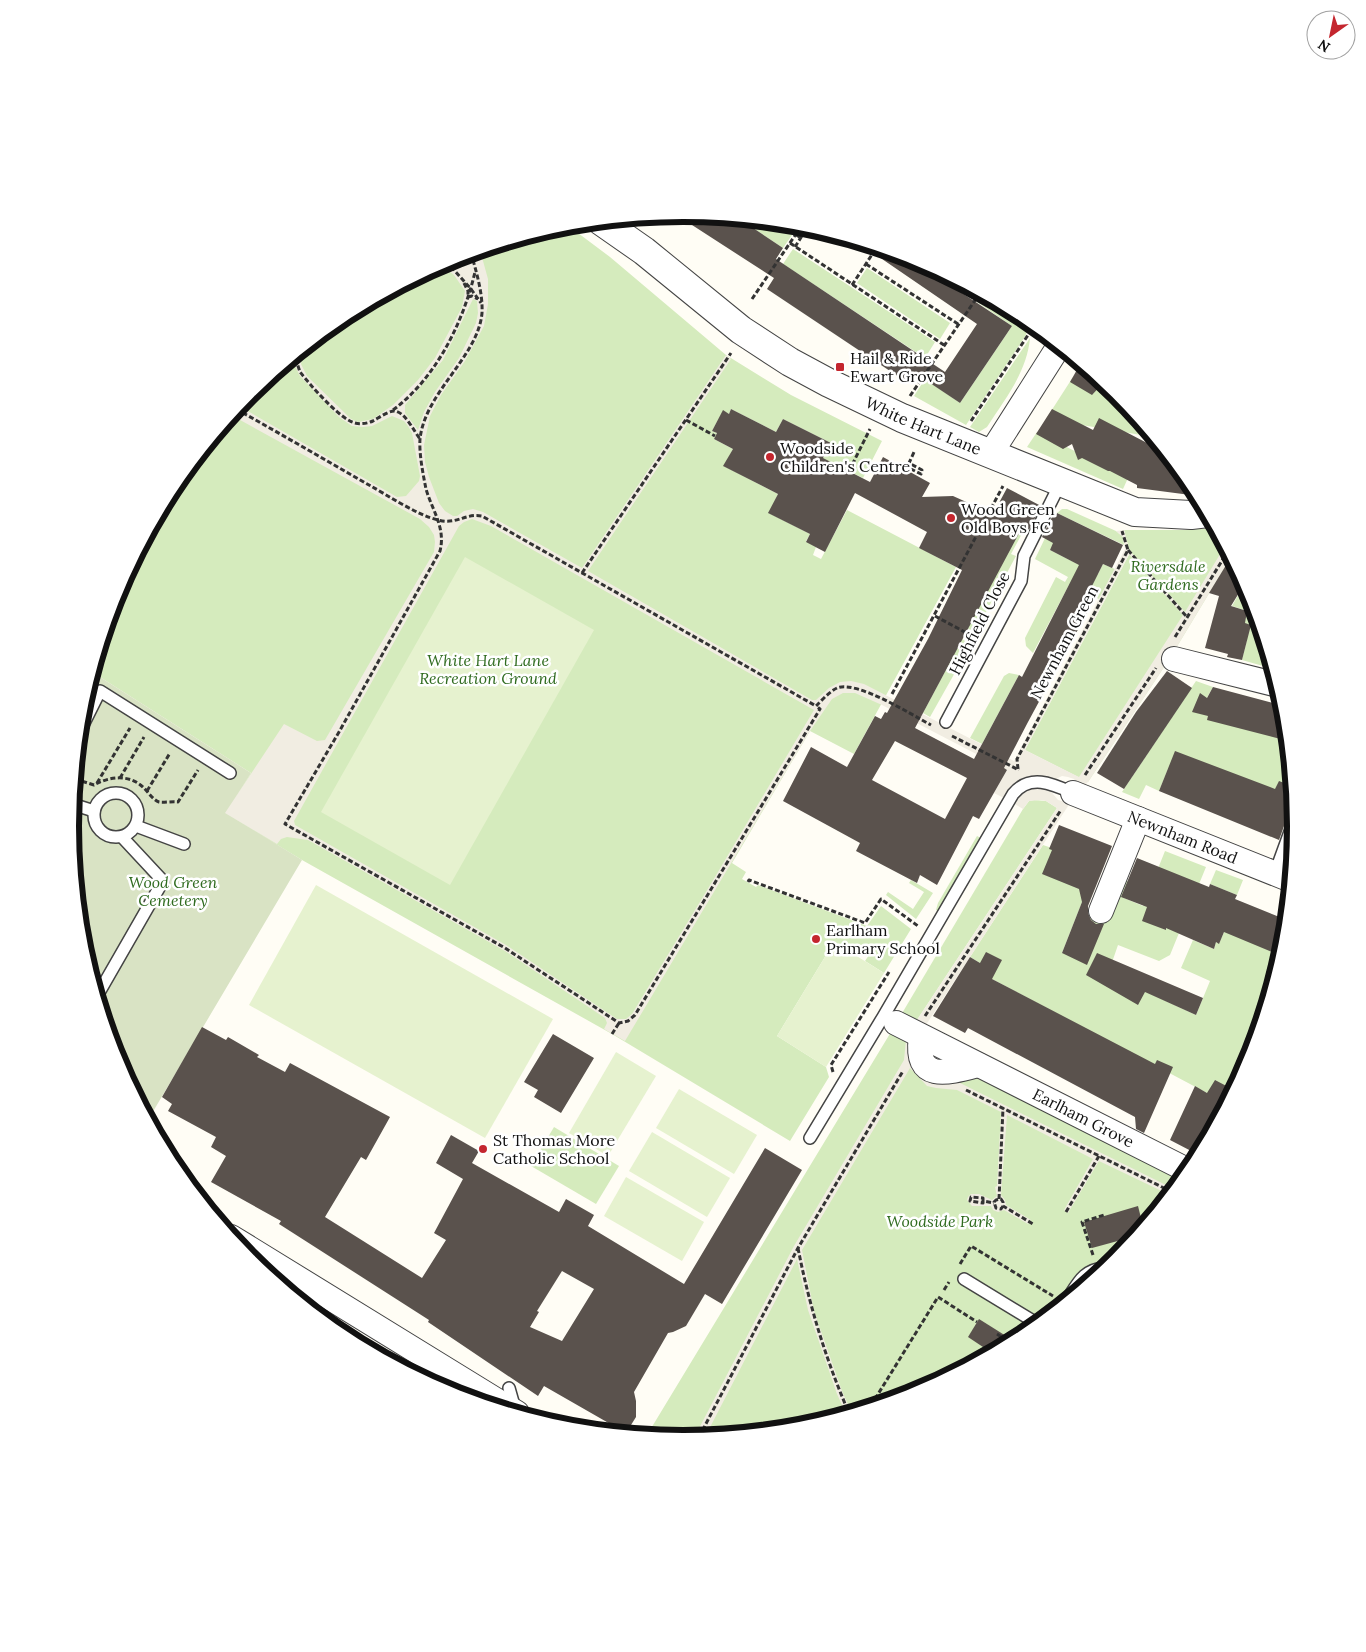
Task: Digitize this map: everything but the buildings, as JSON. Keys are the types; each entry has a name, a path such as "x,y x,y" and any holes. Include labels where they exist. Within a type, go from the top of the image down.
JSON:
{"street":[{"name":"White Hart Lane","path":"622,225 644,251"},
{"name":"White Hart Lane","path":"609,226 644,251 741,330 790,362 829,383 902,418 1135,512 1200,514"},
{"path":"991,453 1056,351"},
{"path":"1174,659 1270,683"},
{"name":"Newnham Road","path":"1070,797 1138,819 1283,876"},
{"path":"1101,911 1138,819"},
{"name":"Earlham Grove","path":"904,1027 1181,1167"},
{"path":"255,1252 495,1400"}],"lane":[{"name":"Highfield Close","path":"942,727 1021,580 1024,556 1061,482"},
{"path":"89,712 100,691 230,773"},
{"path":"810,1138 904,1027 1009,801 1017,789 1028,783 1042,781 1070,797"},
{"path":"121,794 128,796 137,807 136,826 129,834 122,837 107,836 96,826 94,811 101,799 107,795 121,794"},
{"path":"79,806 94,811"},
{"path":"136,826 184,844"},
{"path":"101,989 163,881 122,837"},
{"path":"1283,876 1286,861"},
{"path":"1072,1288 1092,1269"},
{"path":"959,1277 1031,1320"},
{"path":"509,1388 514,1406"}],"path":[{"path":"792,232 801,238"},
{"path":"752,299 796,234"},
{"path":"795,247 804,234"},
{"path":"790,243 944,346"},
{"path":"852,285 873,253"},
{"path":"473,260 482,314 476,334 463,358 438,393 426,419 420,439 426,489 442,534 442,542 436,560 285,824 505,948 619,1023"},
{"path":"866,264 958,324"},
{"path":"452,268 471,289 482,305"},
{"path":"297,362 300,372 349,421 362,424 371,422 392,411 402,403 440,358 468,298 476,269"},
{"path":"463,280 468,291 468,298"},
{"path":"468,298 472,296 479,300"},
{"path":"908,399 976,298"},
{"path":"968,426 1030,332"},
{"path":"582,573 731,353"},
{"path":"402,403 400,408 402,415"},
{"path":"392,411 397,411 402,415 420,439"},
{"path":"243,413 397,501 438,520 450,522 474,515 482,516 820,709 635,1015 628,1021 619,1023 612,1034"},
{"path":"686,420 715,436"},
{"path":"849,471 870,429"},
{"path":"905,470 907,467 921,474 922,470 908,463 915,450"},
{"path":"892,694 1003,486"},
{"path":"1121,525 1128,550 1187,617"},
{"name":"Newnham Green","path":"942,727 1018,770 1017,759 1128,550"},
{"path":"935,616 988,644"},
{"path":"816,706 837,688 845,686 869,692 942,727"},
{"path":"97,784 138,715"},
{"path":"120,778 152,724"},
{"path":"147,791 178,740"},
{"path":"81,781 94,785 104,780 129,779 141,785 159,802 178,802 206,758"},
{"path":"904,1027 1070,797"},
{"path":"748,882 750,880 865,923 881,899 918,926"},
{"path":"703,1430 798,1248 904,1069"},
{"path":"964,1089 1166,1189"},
{"path":"1003,1108 999,1199 1003,1202 1003,1206 1033,1224"},
{"path":"1066,1212 1099,1156"},
{"path":"983,1201 994,1203 999,1199"},
{"path":"994,1203 994,1207 997,1209 1003,1206"},
{"path":"1092,1269 1082,1222 1105,1216"},
{"path":"958,1268 971,1246 1059,1298"},
{"path":"798,1248 811,1310 830,1366 847,1407"},
{"path":"944,1290 959,1277"},
{"path":"875,1398 938,1298 977,1322"},
{"path":"998,1334 1004,1337"}],"green space":[{"path":"750,226 785,231 792,235 783,248"},
{"name":"White Hart Lane Recreation Ground","path":"576,231 610,257 726,355 791,395 882,441 863,478 844,469 818,467 831,443 783,419 776,432 731,409 729,414 723,411 712,431 717,433 714,439 733,449 724,466 778,494 769,513 810,534 806,541 816,547 813,555 821,559 847,510 956,567 854,754 810,731 732,863 746,872 742,879 756,887 758,885 867,926 881,906 911,929 884,973 865,961 869,955 855,947 851,952 834,942 777,1036 826,1067 829,1077 790,1141 612,1034 302,860 225,813 251,773 98,676 111,632 141,559 181,490 204,458 256,399 315,347 347,324 416,284 489,254 527,242"},
{"path":"793,249 935,342 925,358 783,264"},
{"path":"867,268 950,323 940,339 857,283"},
{"path":"979,300 985,303 1027,330 1026,335 966,425 914,396 925,379 960,403 1012,326 977,302"},
{"path":"1030,338 1025,362 1008,396 987,427 979,432 970,427"},
{"path":"1073,377 1086,377 1110,399 1143,435 1046,419"},
{"path":"1037,432 1128,478 1123,489 1027,447"},
{"path":"1062,509 1067,509 1116,531 1123,537 1124,545 1057,513"},
{"path":"993,512 1025,528 1011,554 1016,556 979,625 970,630 968,629 980,537"},
{"name":"Riversdale Gardens","path":"1208,528 1227,564 1170,658 1088,782 1025,750 1130,553 1124,530"},
{"path":"1046,536 1055,541 1050,550 1098,574 1103,564 1115,569 1099,599 1069,585 1033,653 1026,646 1025,638 1056,577 1065,582 1068,577 1035,559"},
{"path":"465,557 594,630 450,885 321,812"},
{"path":"1240,592 1241,595 1255,632 1266,667 1242,660 1247,640 1241,624 1247,611 1232,606"},
{"path":"962,639 965,641 966,653 930,717 923,713"},
{"path":"1009,673 1019,675 982,744 970,738 1004,676"},
{"name":"Wood Green Cemetery","path":"98,676 251,773 226,813 302,860 152,1113 125,1057 111,1020 90,944 84,905 80,866 80,786 90,708"},
{"path":"1196,681 1213,687 1201,708 1279,729 1286,786 1286,805 1283,815 1168,769 1159,791 1146,785 1139,799 1122,792"},
{"path":"1029,801 1046,801 1057,808 915,1023 901,1015 1023,809"},
{"path":"977,836 981,838 939,912 936,910 938,903"},
{"path":"1043,845 1093,862 1086,892 1062,953 1077,949 1090,916 1101,921 1119,878 1130,882 1124,898 1143,906 1165,851 1206,867 1170,955 1159,961 1118,945 1108,974 1196,1015 1210,981 1181,968 1193,940 1214,949 1216,942 1219,943 1226,928 1274,952 1255,1020 1221,1100 992,979 980,963 970,957"},
{"path":"1216,870 1243,880 1237,895 1210,884"},
{"path":"911,880 933,893 916,919 886,895 888,892 913,909 924,892 909,883"},
{"path":"316,885 553,1019 485,1138 249,1005"},
{"path":"834,942 884,973 826,1067 777,1036"},
{"name":"Woodside Park","path":"891,1032 906,1040 914,1052 973,1074 1177,1173 1137,1224 1081,1280 1019,1328 950,1368 877,1398 801,1419 723,1429 651,1429"},
{"path":"616,1052 656,1076 608,1156 569,1133"},
{"path":"679,1089 757,1135 734,1174 656,1128"},
{"path":"554,1127 619,1166 596,1204 531,1166"},
{"path":"652,1132 730,1178 707,1217 629,1171"},
{"path":"626,1177 704,1222 682,1261 604,1216"}],"shaded area":[{"path":"482,257 488,279 488,304 484,326 465,361 441,395 430,416 424,445 425,462 439,503 445,511 453,516 473,509 483,512 582,568 726,355 731,359 588,571 812,700 816,700 829,688 840,682 851,681 864,684 1014,761 1125,549 1123,537 1116,531 1124,530 1129,550 1185,612 1221,552 1227,564 1170,658 1088,782 1081,788 1074,779 1068,777 1062,776 1054,780 1040,776 1031,776 1016,783 1004,798 994,793 1007,770 855,693 843,693 832,699 810,731 625,1041 604,1029 607,1023 605,1018 505,951 308,840 287,837 281,839 277,844 225,813 284,724 317,741 325,740 434,552 435,542 434,535 429,527 420,519 238,419 246,410 397,497 406,496 419,481 420,476 412,433 404,421 392,416 372,426 352,426 339,417 300,376 295,364 302,358 301,364 307,376 351,419 358,422 373,419 393,405 418,380 435,358 462,307 465,291 454,275 448,270","holes":["473,299 477,301 478,313 476,323 459,358 435,392 424,412 418,430 405,413 405,405 443,360","472,519 491,526 814,710 632,1014 626,1019 617,1019 506,945 295,825 294,821 459,526","1129,554 1183,615 1079,777 1025,750"]},
{"path":"1037,786 1049,789 1058,800 1070,803 924,1028 915,1023 1057,808 1041,800 1029,801 1023,809 1013,803 1024,790"},
{"path":"906,1040 954,1080 1168,1186 1164,1192 1099,1161 1068,1213 1064,1210 1093,1159 1007,1115 1001,1195 1006,1205 1031,1220 1028,1224 1004,1210 998,1212 993,1210 991,1206 972,1206 967,1200 971,1194 979,1194 992,1200 997,1196 995,1187 997,1186 1001,1112 957,1090 927,1086 910,1068 802,1250 814,1311 849,1407 844,1409 837,1394 808,1310 797,1259 709,1429 698,1430 794,1246 904,1060"}],"place":[{"name":"Hail & Ride Ewart Grove","path":"840,367"},
{"name":"Woodside Children's Centre","path":"770,457"},
{"name":"Wood Green Old Boys FC","path":"951,518"},
{"name":"Earlham Primary School","path":"816,939"},
{"name":"St Thomas More Catholic School","path":"483,1149"}]}
